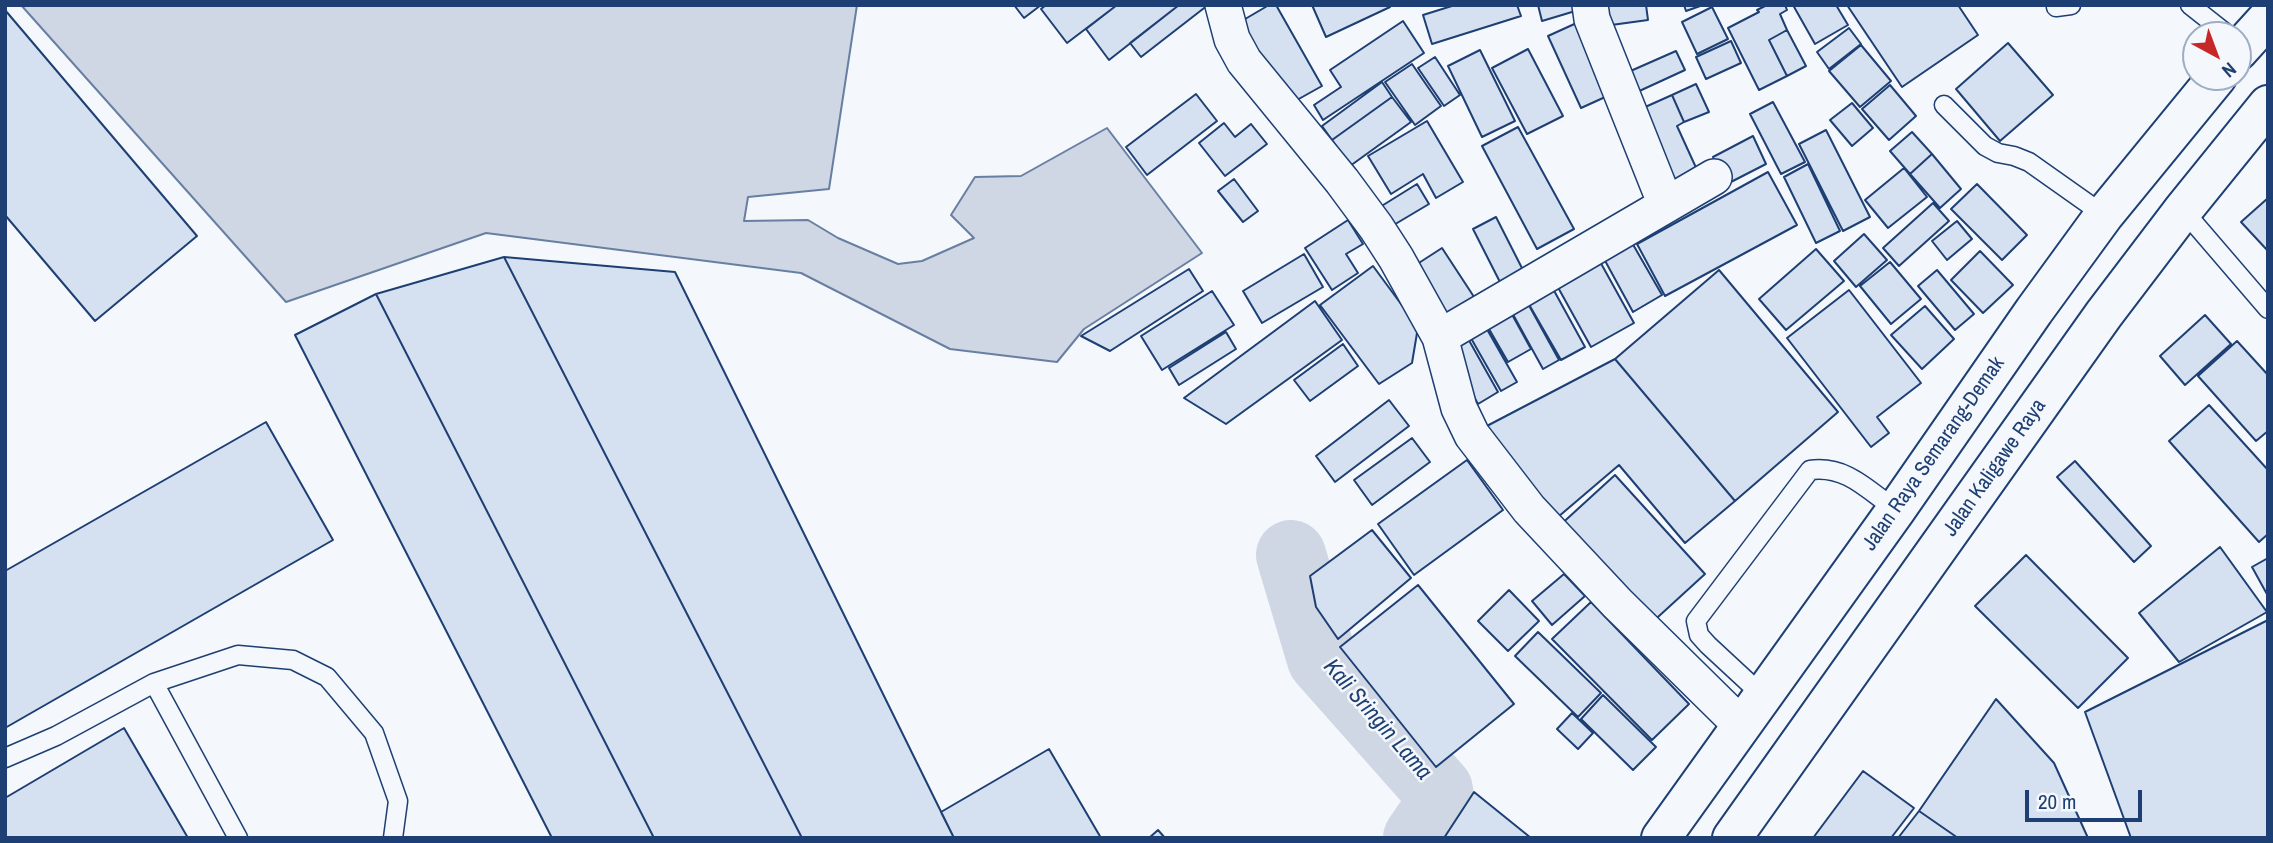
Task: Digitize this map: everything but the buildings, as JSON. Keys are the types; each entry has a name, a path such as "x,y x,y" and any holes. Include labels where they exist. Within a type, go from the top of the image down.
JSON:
{"highway":[{"path":"2252,29 2268,18"},
{"name":"Jalan Raya Semarang-Demak","path":"1661,838 1873,493 2034,312 2104,215 2206,91"},
{"name":"Jalan Kaligawe Raya","path":"1732,838 2104,314 2183,209 2268,105"}],"street":[{"path":"1223,5 1232,39 1244,61 1376,227 1440,337 1459,408 1472,435 1528,509 1617,603 1747,698"},
{"path":"1590,5 1592,19 1666,205"},
{"path":"1440,337 1714,177"}],"lane":[{"path":"2190,5 2210,21"},
{"path":"1944,104 1985,146 1998,153 2029,162 2104,215"},
{"path":"2183,209 2268,309"},
{"path":"1747,698 1719,655 1699,635 1696,621 1810,470 1825,468 1843,473 1873,493"},
{"path":"5,758 56,736 153,683 238,655 293,660 327,677 374,733 398,801 393,838"},
{"path":"153,683 238,838"}],"shaded area":[{"path":"21,5 857,5 829,189 748,197 744,221 808,220 838,238 898,264 922,261 974,238 951,215 975,177 1021,176 1107,128 1202,253 1084,329 1057,362 950,349 801,273 486,233 286,302"}],"waterway":[{"name":"Kali Sringin Lama","path":"1291,555 1322,659 1438,790 1440,806 1418,838"}]}
